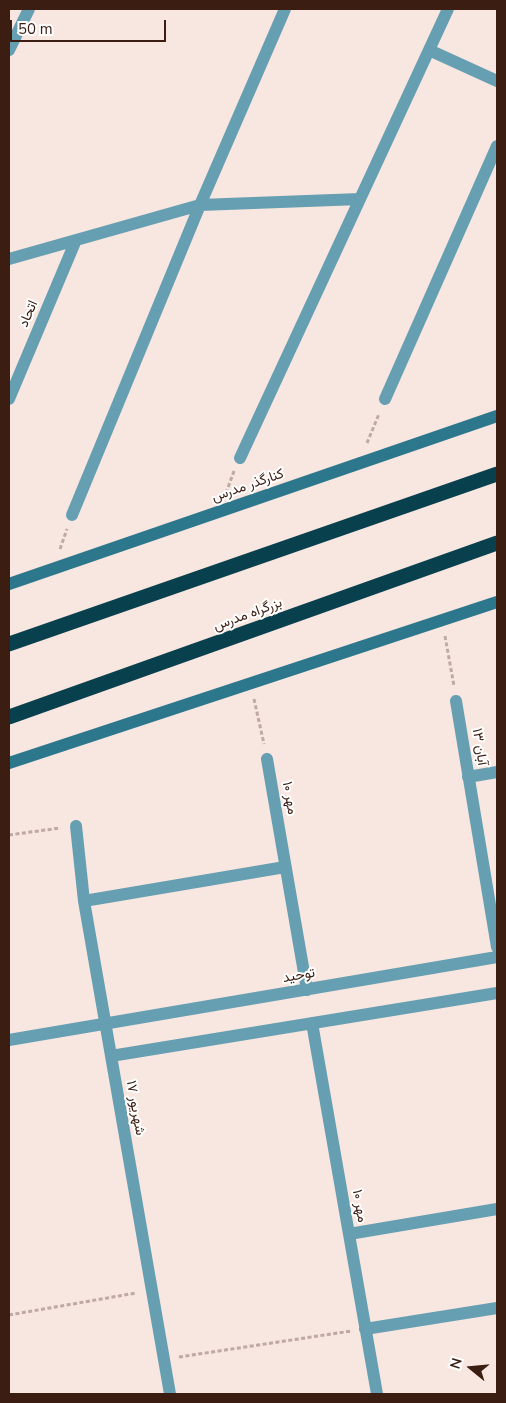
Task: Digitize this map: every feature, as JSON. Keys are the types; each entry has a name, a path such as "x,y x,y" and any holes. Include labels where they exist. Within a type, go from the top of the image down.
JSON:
{"highway":[{"path":"9,644 497,474"},
{"name":"بزرگراه مدرس","path":"9,717 497,543"}],"street":[{"path":"9,50 29,9"},
{"path":"72,515 200,205 285,9"},
{"path":"240,458 448,9"},
{"path":"429,50 497,81"},
{"path":"385,399 497,146"},
{"path":"9,259 200,205 360,199"},
{"name":"اتحاد","path":"9,399 76,240"},
{"name":"کنارگذر مدرس","path":"9,584 497,416"},
{"path":"9,763 497,602"},
{"name":"۱۳ آبان","path":"456,701 497,947"},
{"name":"۱۰ مهر","path":"267,759 307,990"},
{"path":"468,776 497,772"},
{"name":"۱۷ شهریور","path":"76,826 84,901 170,1394"},
{"path":"84,901 286,867"},
{"name":"توحید","path":"9,1040 497,957"},
{"path":"111,1056 497,993"},
{"name":"۱۰ مهر","path":"312,1023 377,1394"},
{"path":"349,1234 497,1209"},
{"path":"365,1329 497,1308"}],"path":[{"path":"358,464 385,399"},
{"path":"218,512 240,458"},
{"path":"53,568 72,515"},
{"path":"443,620 456,701"},
{"path":"251,684 267,759"},
{"path":"9,835 76,826"},
{"path":"9,1316 152,1290"},
{"path":"164,1359 365,1329"}]}
